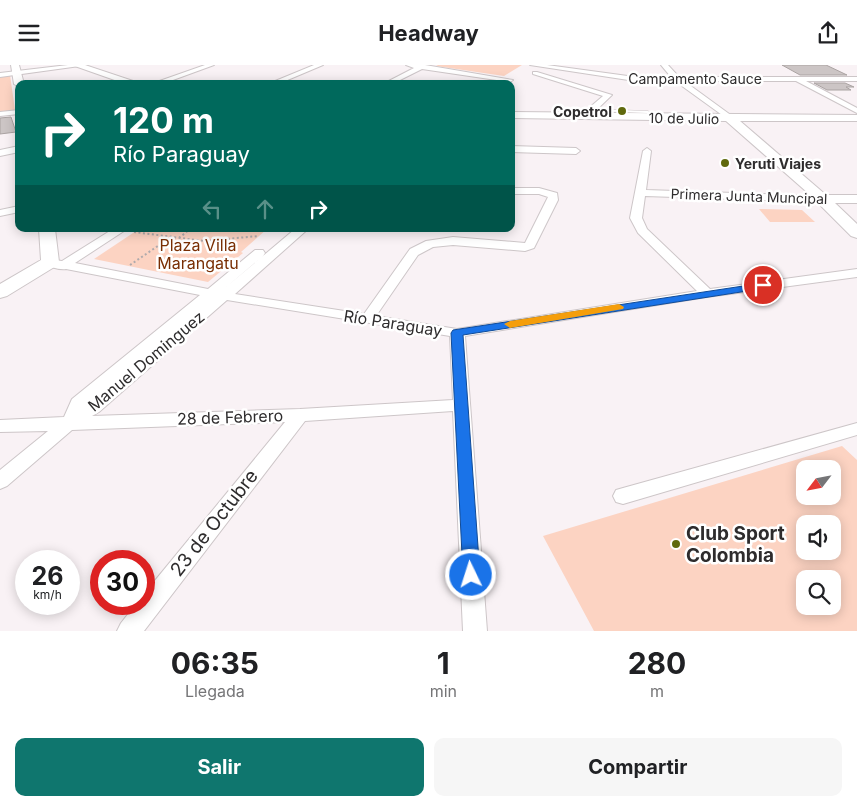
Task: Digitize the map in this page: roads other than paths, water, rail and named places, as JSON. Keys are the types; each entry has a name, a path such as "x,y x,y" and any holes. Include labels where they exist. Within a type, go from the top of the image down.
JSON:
{"main road":[{"path":"80,65 125,80"},
{"name":"10 de Julio","path":"515,115 604,113 656,117 857,118"},
{"path":"729,118 824,199 857,233"},
{"name":"Primera Junta Muncipal","path":"824,199 857,199"},
{"path":"0,292 56,264 48,232"}],"street":[{"path":"0,75 16,69 80,65"},
{"path":"166,80 211,65"},
{"path":"281,80 320,65"},
{"path":"409,65 424,66 498,80"},
{"path":"534,65 526,70 608,95 589,113"},
{"name":"Campamento Sauce","path":"534,65 635,79 857,79"},
{"path":"585,72 596,65"},
{"path":"664,65 677,79 729,118"},
{"path":"394,80 424,66"},
{"path":"511,80 518,75"},
{"path":"796,78 857,111"},
{"path":"0,114 15,112"},
{"path":"515,149 576,151"},
{"path":"0,153 15,150"},
{"path":"647,151 642,193 636,218 642,231 707,293"},
{"path":"367,319 414,252 430,244 453,241 525,247 530,245 553,199 553,195 515,191"},
{"name":"Primera Junta Muncipal","path":"642,193 824,199"},
{"path":"0,213 15,210"},
{"path":"56,264 115,232"},
{"name":"Manuel Dominguez","path":"71,421 78,403 208,293 286,232"},
{"name":"Manuel Dominguez","path":"71,421 93,408 299,232"},
{"name":"Río Paraguay","path":"56,264 224,296 457,333 707,293 857,273"},
{"path":"457,333 475,631"},
{"name":"28 de Febrero","path":"0,426 71,421 300,415 460,405"},
{"name":"23 de Octubre","path":"129,631 300,415"},
{"path":"0,481 71,421"},
{"path":"623,497 857,429"}],"place":[{"name":"Copetrol","path":"622,111"},
{"name":"Yeruti Viajes","path":"725,163"},
{"name":"Club Sport Colombia","path":"676,544"}],"park label":[{"name":"Plaza Villa Marangatu","path":"198,254"}]}
